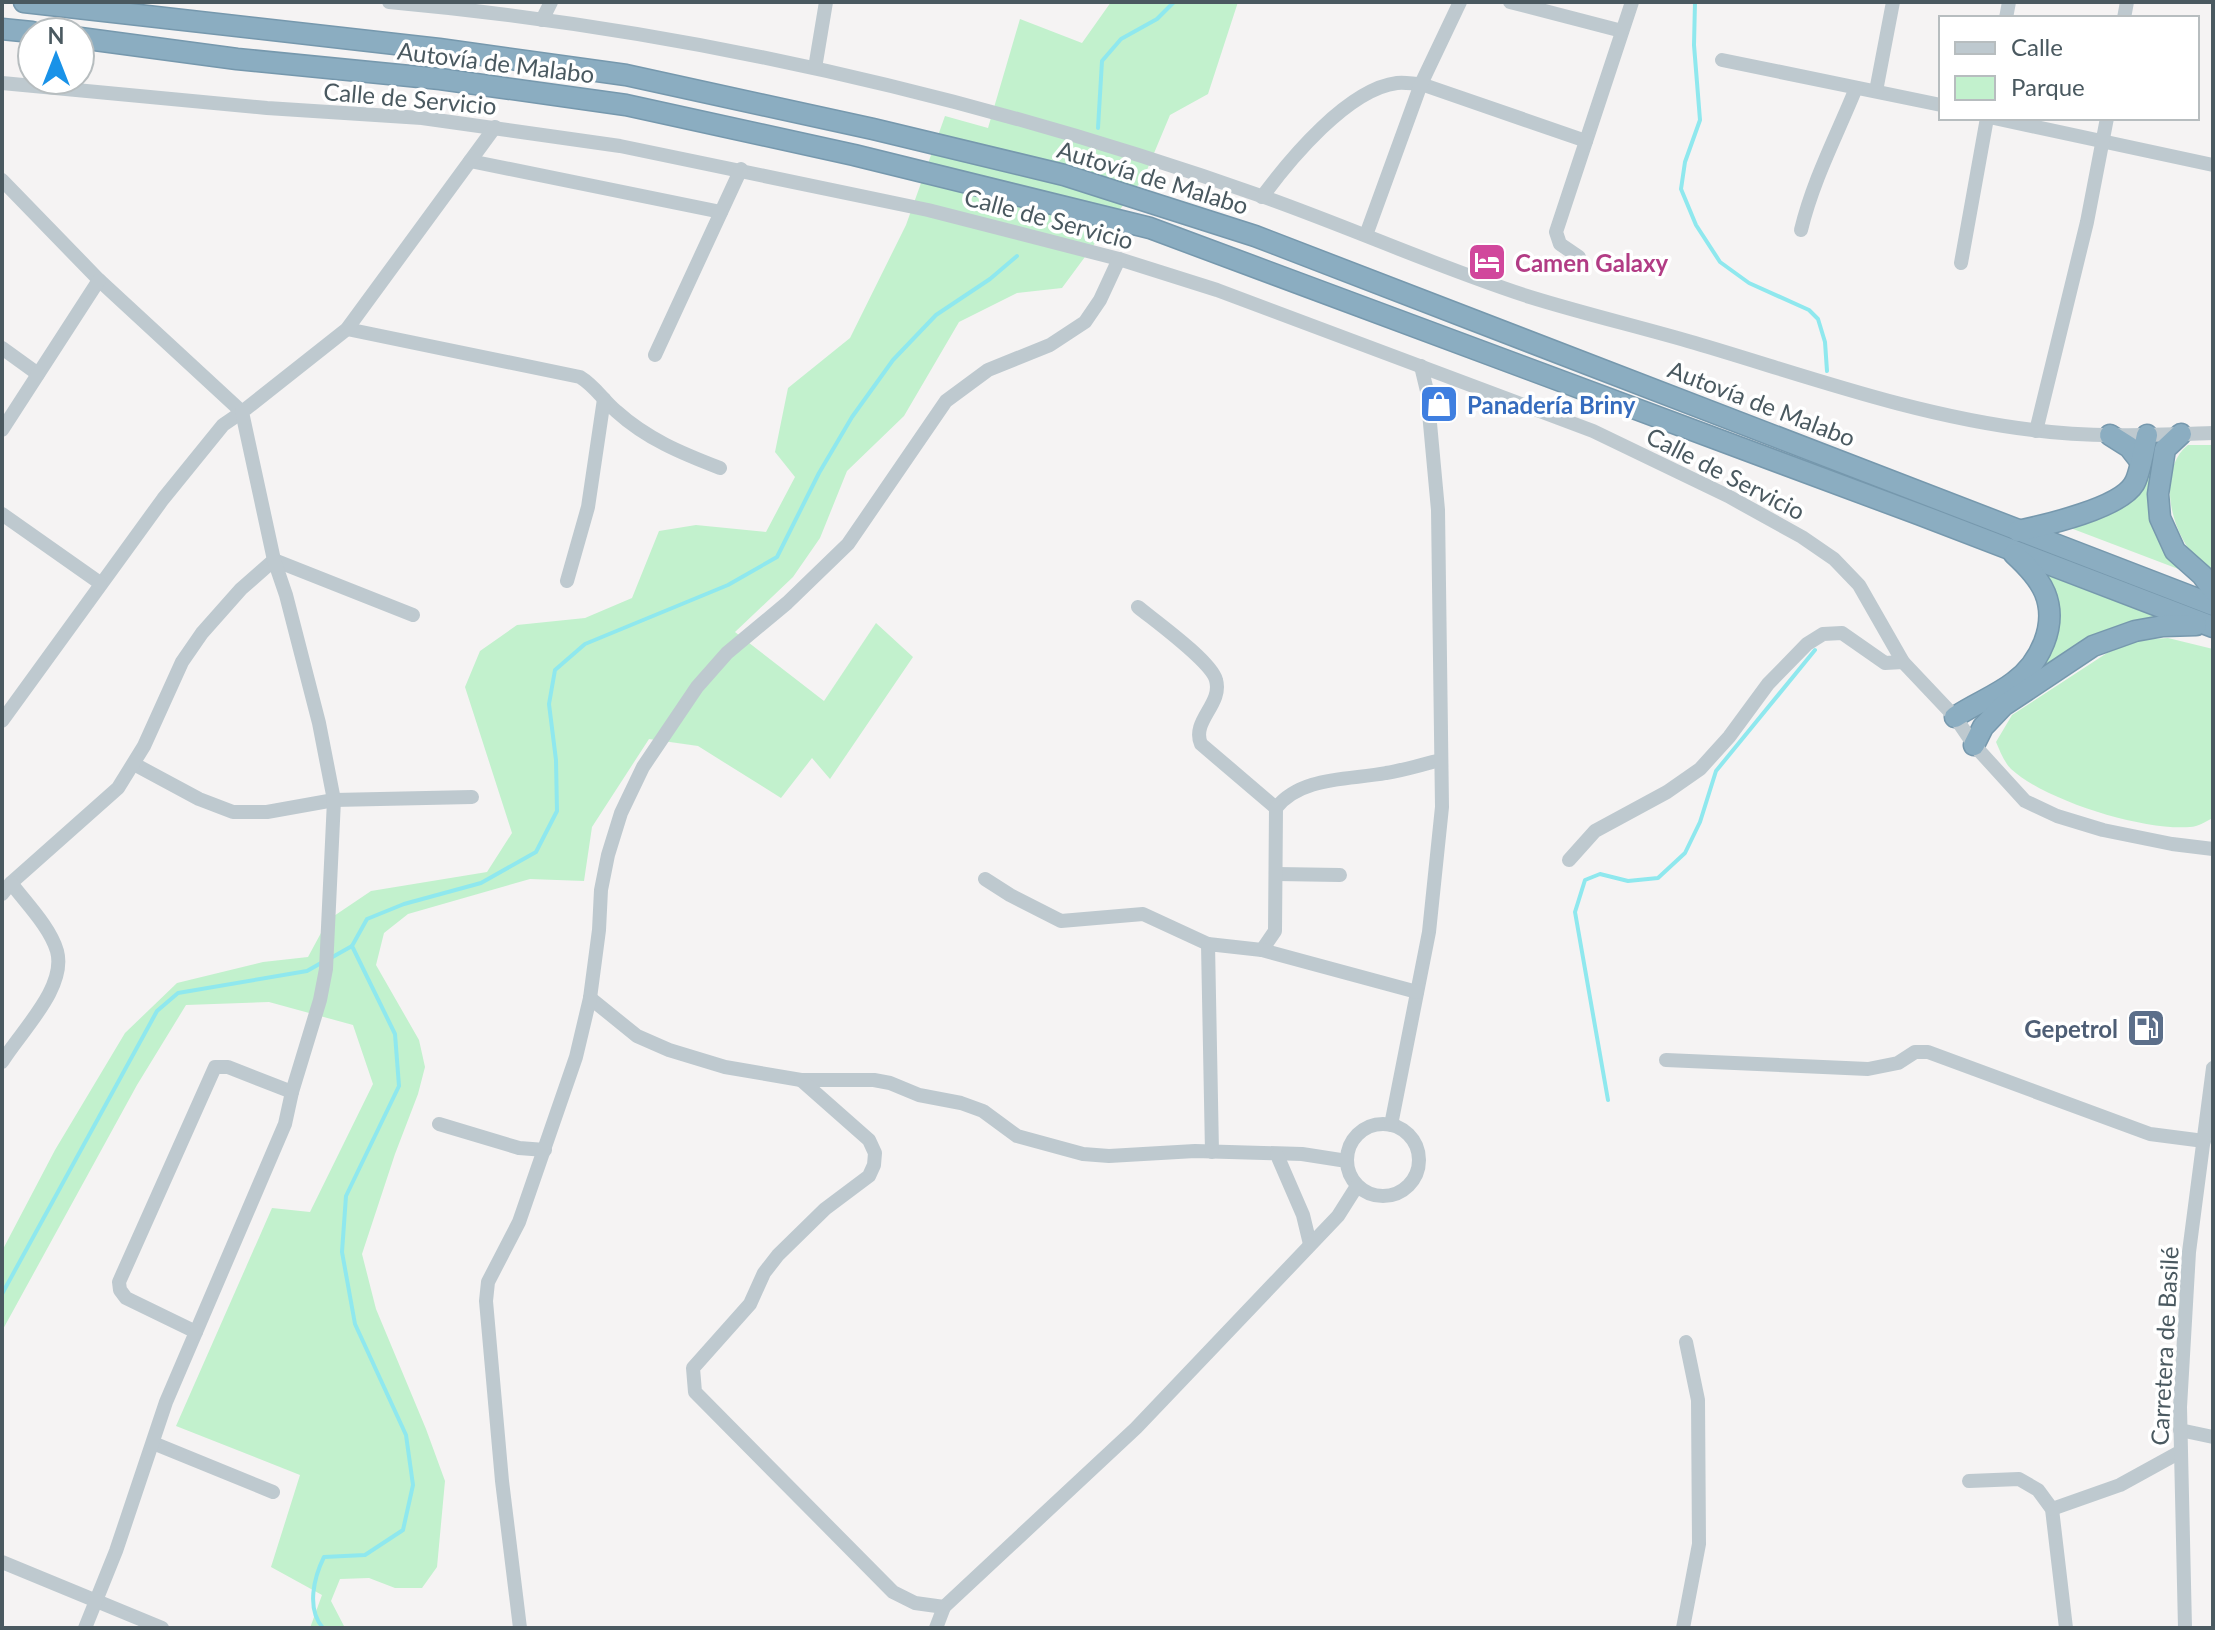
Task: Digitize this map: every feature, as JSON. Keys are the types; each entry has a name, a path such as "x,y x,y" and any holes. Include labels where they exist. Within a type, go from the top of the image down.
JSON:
{"highway":[{"name":"Autovía de Malabo","path":"24,2 439,49 626,75 1064,175 1255,236 2013,540 2213,627"},
{"name":"Autovía de Malabo","path":"96,40 237,59 440,79 626,105 854,155 1150,228 2013,540 2213,605"},
{"path":"2181,434 2165,449 2158,494 2160,518 2175,551 2202,575 2213,590"},
{"path":"2110,435 2129,447 2140,461"},
{"path":"1955,717 2017,681 2037,660 2046,636 2049,611 2045,593 2013,540 2122,497 2137,481 2147,435"},
{"path":"1974,745 1983,727 2003,706 2103,641 2124,633 2163,626 2213,627"}],"street":[{"path":"389,2 469,9 610,30 815,68 1027,121 1262,197 1529,296 1878,399 1978,422 2036,431 2110,435 2213,433"},
{"path":"542,20 551,2"},
{"path":"815,68 826,2"},
{"path":"1366,235 1421,84 1460,2"},
{"path":"1510,2 1622,31"},
{"path":"1579,257 1560,244 1556,232 1632,2"},
{"path":"1876,91 1893,2"},
{"path":"1722,60 1939,105"},
{"name":"Calle de Servicio","path":"2,83 267,108 422,118 620,146 928,210 1119,259 1217,290 1593,431 1663,462 1802,537 1834,559 1859,585 1903,662 1955,717 1974,745 2025,801 2057,816 2132,837 2213,849"},
{"path":"1262,197 1291,157 1353,101 1396,83 1421,84 1586,141"},
{"path":"1801,230 1809,195 1829,156 1856,88"},
{"path":"1961,263 1987,120"},
{"path":"2003,120 2213,165"},
{"path":"2036,431 2084,236 2107,120"},
{"path":"2,721 100,583 223,425 347,329 495,127"},
{"path":"470,161 721,212"},
{"path":"655,355 741,169"},
{"path":"2,180 99,280 242,412 274,560 319,723 334,800 326,969 285,1124 166,1402 98,1601 85,1628"},
{"path":"520,1628 502,1481 486,1301 488,1282 519,1222 576,1057 590,998 601,890 621,813 643,767 697,687 727,653 787,603 848,544 946,401 988,370 1050,345 1085,322 1100,300 1119,259"},
{"path":"2,430 99,280"},
{"path":"347,329 580,377 593,385 613,409 643,434 675,451 720,468"},
{"path":"2,348 38,374"},
{"path":"1391,1125 1429,932 1442,807 1438,510 1427,391 1421,366"},
{"path":"1427,391 1437,372"},
{"path":"567,581 588,507 604,399"},
{"path":"2,514 100,583"},
{"path":"274,560 413,615"},
{"path":"2,1062 44,1002 59,967 56,949 6,888 118,788 134,764 182,662 202,633 241,589 274,560"},
{"path":"1138,607 1205,663 1216,678 1217,692 1198,730 1201,744 1276,808"},
{"path":"1569,860 1595,831 1667,792 1700,769 1729,737 1768,684 1807,644 1823,634 1842,633 1885,663 1903,662"},
{"path":"1262,950 1275,931 1276,808 1286,795 1336,778 1385,773 1441,760"},
{"path":"134,764 199,799 233,812 299,808 334,800 472,797"},
{"path":"1277,874 1340,875"},
{"path":"985,879 1061,921 1143,914 1208,944 1262,950 1417,992"},
{"path":"1208,944 1212,1152"},
{"path":"590,998 637,1036 669,1050 725,1067 801,1080 874,1080 890,1083 919,1095 961,1103 983,1111 1017,1136 1083,1154 1302,1154 1347,1161"},
{"path":"1666,1060 1868,1069 1898,1063 1915,1052 1928,1052 2150,1134 2204,1141"},
{"path":"196,1332 126,1298 119,1282 215,1067 228,1067 292,1092"},
{"name":"Carretera de Basilé","path":"2185,1628 2180,1430 2189,1252 2207,1175 2204,1141 2213,1068"},
{"path":"801,1080 869,1140 875,1153 874,1165 869,1176 825,1209 778,1255 764,1273 750,1304 693,1368 695,1392 893,1592 915,1603 944,1607"},
{"path":"439,1124 519,1148 545,1150"},
{"path":"1391,1125 1401,1128 1415,1143 1420,1163 1411,1184 1390,1196 1379,1196 1357,1186 1348,1170 1348,1150 1360,1132 1370,1127 1391,1125"},
{"path":"1277,1155 1303,1215 1310,1244"},
{"path":"936,1628 944,1607 1136,1428 1338,1216 1357,1186"},
{"path":"1683,1628 1699,1544 1698,1400 1686,1342"},
{"path":"2180,1430 2213,1437"},
{"path":"153,1443 273,1492"},
{"path":"2052,1509 2120,1485 2180,1452"},
{"path":"1969,1481 2019,1479 2038,1490 2052,1509 2066,1628"},
{"path":"2,1562 162,1628"}],"green space":[{"path":"1111,2 1238,2 1208,94 1170,115 1144,177 1062,288 1017,293 959,322 904,416 847,471 820,538 793,577 735,632 824,701 876,623 913,657 830,779 812,758 781,798 698,746 649,739 592,827 584,881 530,879 408,914 384,933 376,965 419,1040 425,1067 362,1254 376,1309 445,1481 437,1567 422,1588 395,1588 369,1578 340,1579 331,1601 345,1628 310,1628 322,1595 271,1567 300,1475 176,1426 272,1208 310,1212 373,1084 353,1025 269,1002 186,1005 137,1085 2,1331 2,1251 55,1150 125,1033 177,983 263,962 308,957 328,920 371,891 487,872 512,833 465,687 480,651 517,625 585,618 632,598 659,531 696,525 766,532 795,477 775,452 788,388 850,338 906,225 945,116 988,128 1020,19 1082,43"},
{"path":"2188,445 2213,445 2213,570 2199,561 2188,547 2172,512 2171,474 2177,458"},
{"path":"2156,453 2155,514 2202,578 2052,521 2131,495"},
{"path":"2036,569 2177,623 2032,678 2050,650"},
{"path":"2168,638 2213,649 2213,818 2190,827 2122,819 2047,792 2011,769 1996,742 2012,715 2107,653 2138,640"}],"waterway":[{"path":"1098,128 1102,61 1121,39 1157,19 1174,2"},
{"path":"1695,2 1694,45 1700,120 1685,162 1681,189 1696,225 1720,262 1749,283 1809,310 1818,319 1825,342 1827,371"},
{"path":"323,1628 315,1612 313,1593 324,1557 365,1555 403,1530 413,1485 406,1435 355,1324 342,1252 346,1196 399,1086 395,1034 352,946 367,919 404,904 481,883 536,852 557,811 556,760 549,704 555,670 585,644 728,585 777,557 819,473 852,417 893,360 936,315 990,279 1017,256"},
{"path":"1608,1100 1575,912 1585,880 1600,874 1628,881 1658,878 1685,853 1700,822 1716,771 1815,650"},
{"path":"329,959 352,946"},
{"path":"2,1294 157,1011 178,993 307,971 321,963"}],"place":[{"name":"Camen Galaxy","path":"1487,262"},
{"name":"Panadería Briny","path":"1439,404"},
{"name":"Gepetrol","path":"2146,1028"}]}
